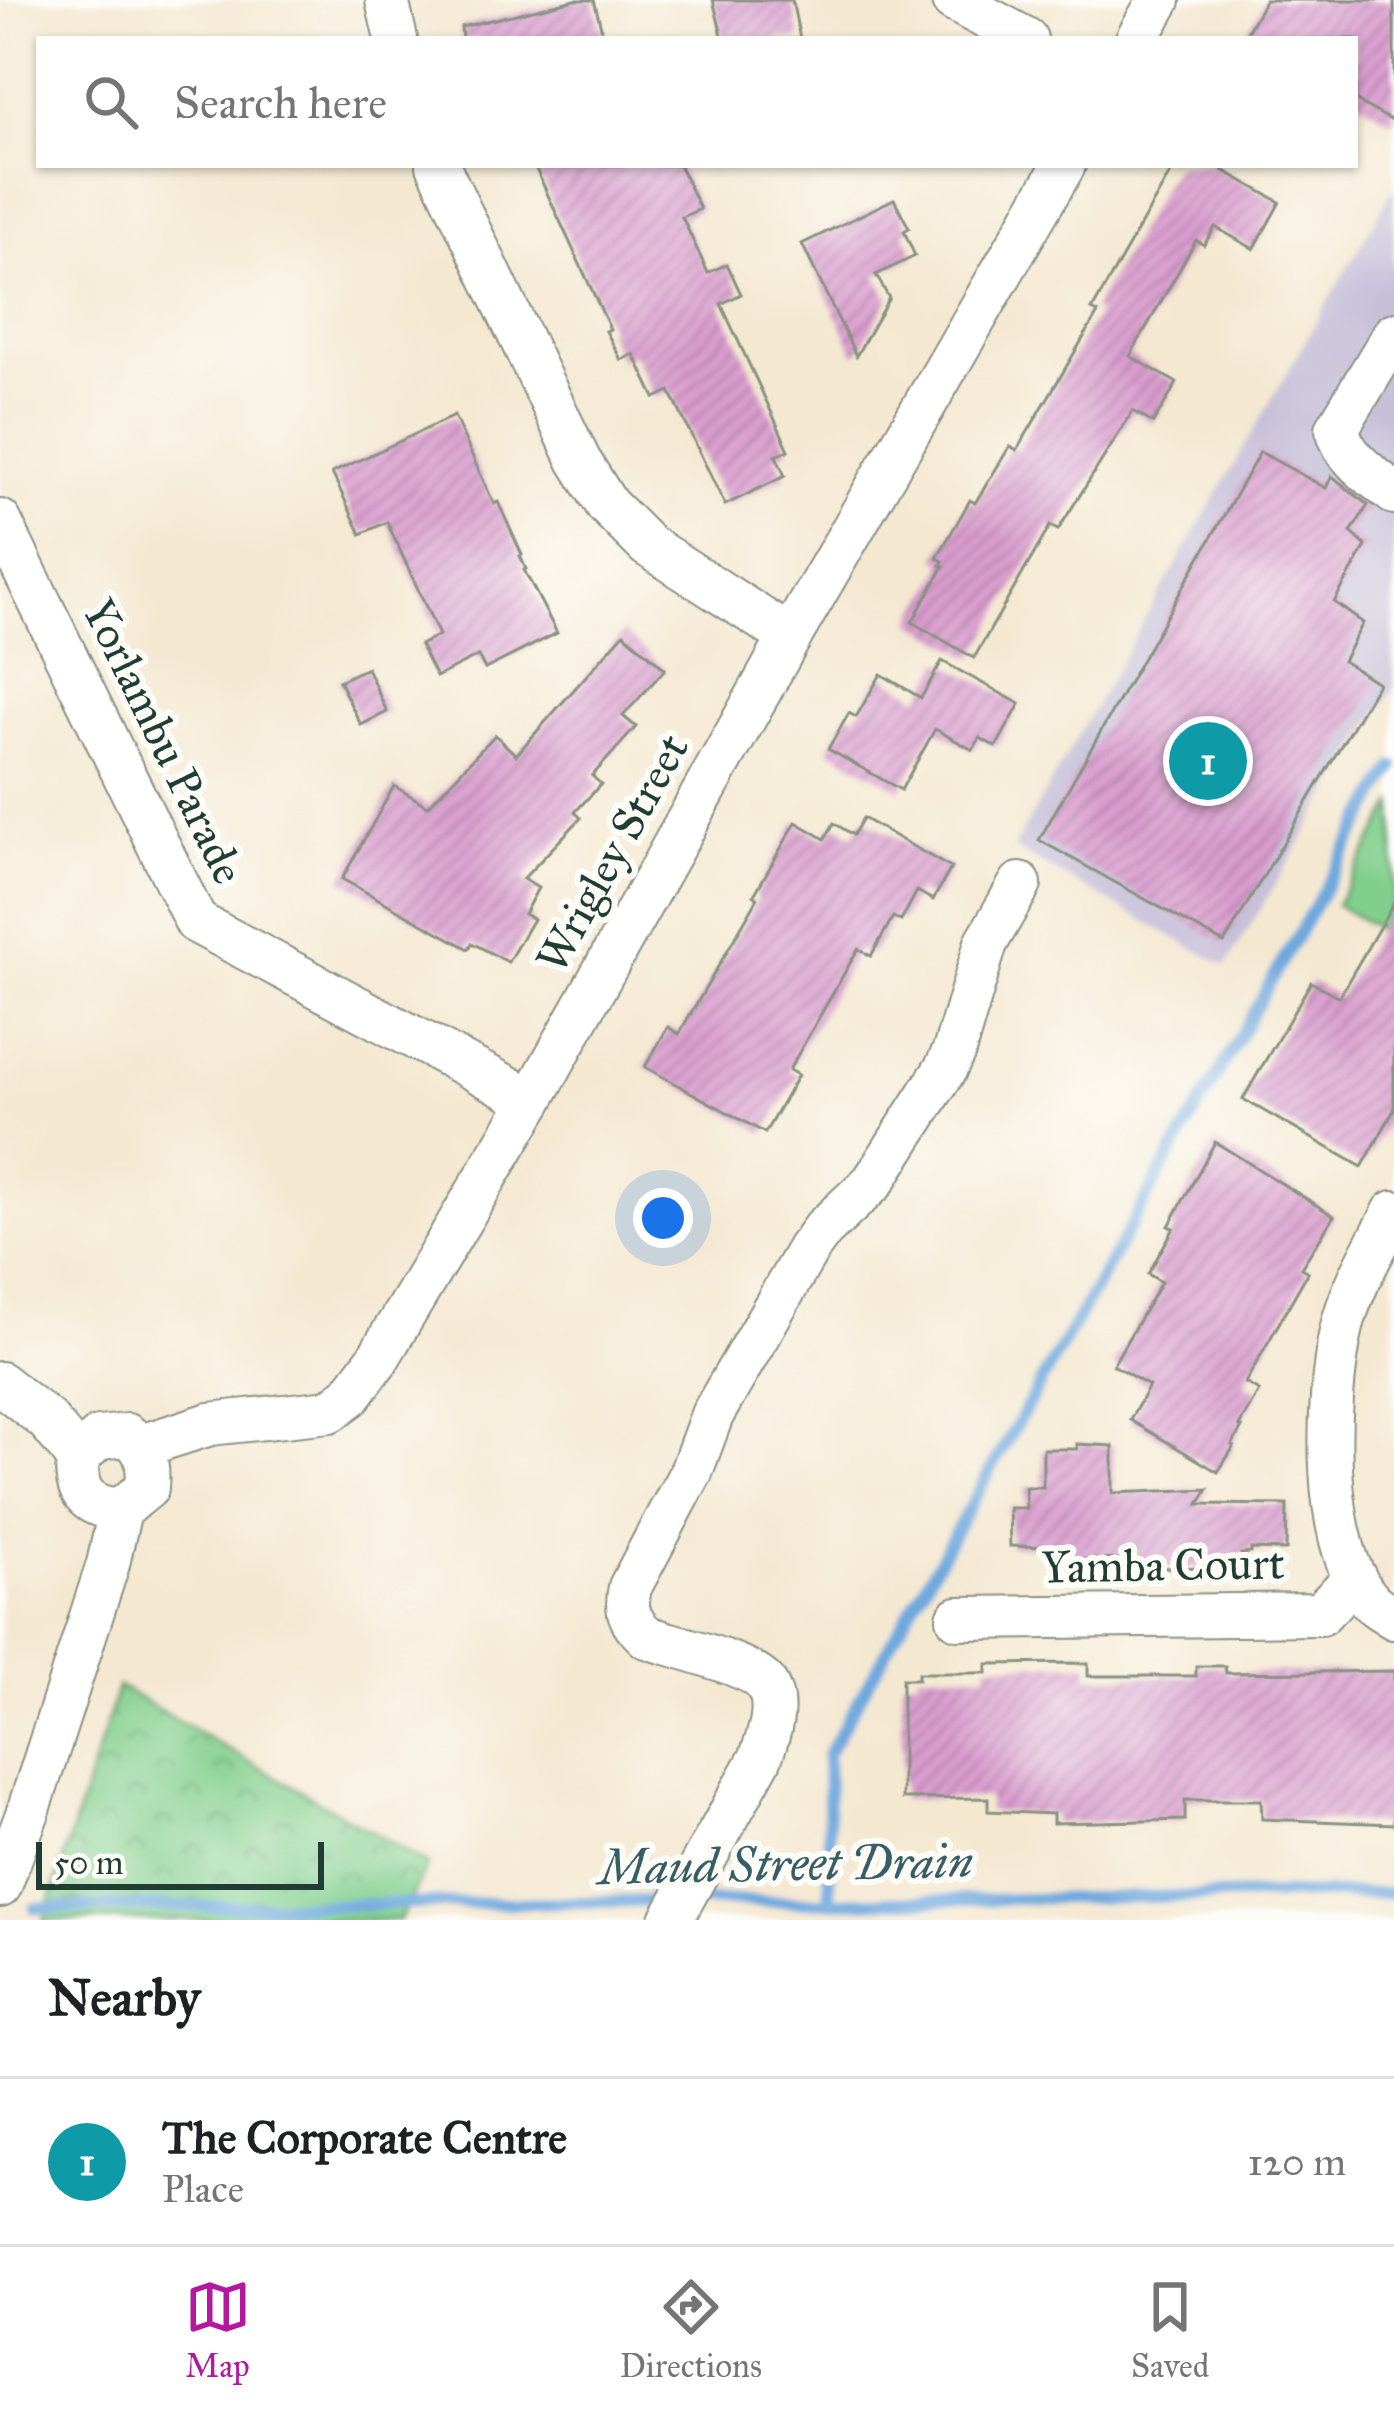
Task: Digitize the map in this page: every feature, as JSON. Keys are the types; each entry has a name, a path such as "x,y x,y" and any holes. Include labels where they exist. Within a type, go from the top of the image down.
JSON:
{"street":[{"path":"387,0 395,36"},
{"path":"953,0 1020,36"},
{"path":"1139,36 1159,0"},
{"path":"439,168 579,460 607,505 647,545 790,637"},
{"name":"Wrigley Street","path":"141,1446 210,1424 330,1412 350,1396 377,1360 532,1100 790,637 1062,168"},
{"path":"1394,334 1337,428 1353,461 1394,494"},
{"name":"Yorlambu Parade","path":"0,521 196,922 532,1100"},
{"path":"671,1920 760,1759 772,1703 763,1680 743,1668 647,1636 629,1617 630,1587 692,1472 712,1415 808,1249 873,1182 946,1068 986,943 1020,884"},
{"path":"1394,1212 1342,1327 1331,1397 1330,1455 1347,1560 1372,1604 1394,1618"},
{"path":"0,1383 46,1420 78,1457"},
{"path":"0,1886 108,1564 120,1510 147,1487 149,1467 141,1446 127,1436 99,1438 78,1457 80,1488 90,1502 120,1510"},
{"name":"Yamba Court","path":"958,1618 1320,1613 1355,1578"}],"shaded area":[{"path":"1394,187 1394,687 1226,966 1013,848"}],"green space":[{"path":"1394,804 1394,938 1336,905"},
{"path":"118,1686 428,1864 400,1920 44,1920"}],"building":[{"path":"575,0 594,0 603,36 462,36 461,27"},
{"path":"713,0 792,0 799,36 722,36"},
{"path":"1265,0 1394,0 1394,122 1358,102 1358,36 1245,36"},
{"path":"535,168 680,168 700,209 682,217 708,273 727,264 741,294 721,304 789,450 776,456 785,476 725,505 670,391 655,398 634,354 621,360 606,331 610,329"},
{"path":"1173,168 1219,168 1280,202 1254,249 1215,227 1204,245 1196,240 1130,356 1177,383 1153,423 1133,411 1058,530 1050,526 974,658 912,622 944,566 937,558 970,500 975,503 1010,446 1017,450 1098,313 1092,310"},
{"path":"894,199 909,228 904,231 915,256 876,275 889,298 856,356 802,244"},
{"path":"454,416 557,633 485,669 478,656 436,677 420,645 439,635 387,522 361,534 332,473"},
{"path":"1260,452 1326,488 1332,476 1368,505 1351,532 1366,546 1334,602 1363,623 1343,661 1378,683 1224,943 1039,840"},
{"path":"624,633 665,669 623,716 636,727 592,776 601,784 575,812 581,818 523,879 538,888 524,914 533,919 508,962 472,943 469,949 342,879 394,786 428,806 495,735 516,755"},
{"path":"942,661 1020,704 996,747 980,738 973,750 935,729 901,790 828,749 849,713 856,717 881,674 921,698"},
{"path":"367,668 387,712 361,725 339,681"},
{"path":"863,818 951,868 933,900 917,891 901,921 893,917 871,956 858,949 789,1070 798,1075 765,1133 645,1067 668,1027 679,1034 796,822 825,839 834,823 853,835"},
{"path":"1394,902 1394,1110 1362,1167 1243,1099 1311,982 1339,997"},
{"path":"1215,1142 1334,1216 1301,1268 1308,1272 1245,1383 1259,1391 1218,1472 1130,1420 1149,1386 1113,1365 1161,1282 1148,1274"},
{"path":"1077,1444 1113,1446 1113,1493 1208,1489 1199,1504 1287,1505 1286,1550 1251,1549 1241,1554 1241,1567 1138,1568 1138,1560 1069,1559 1068,1554 1050,1554 1051,1547 1010,1546 1009,1508 1026,1508 1025,1487 1043,1487 1043,1449 1077,1449"},
{"path":"1088,1663 1088,1676 1196,1676 1196,1666 1225,1666 1226,1673 1394,1671 1394,1824 1262,1819 1261,1800 1185,1800 1185,1820 1053,1823 1053,1814 988,1811 988,1798 902,1799 902,1679 918,1679 918,1673 987,1673 987,1664"}],"waterway":[{"path":"830,1902 827,1755 1394,767"},
{"name":"Maud Street Drain","path":"690,1901 1394,1893"},
{"name":"Maud Street Drain","path":"35,1908 670,1901"}],"place":[{"name":"The Corporate Centre","path":"1208,761"}]}
